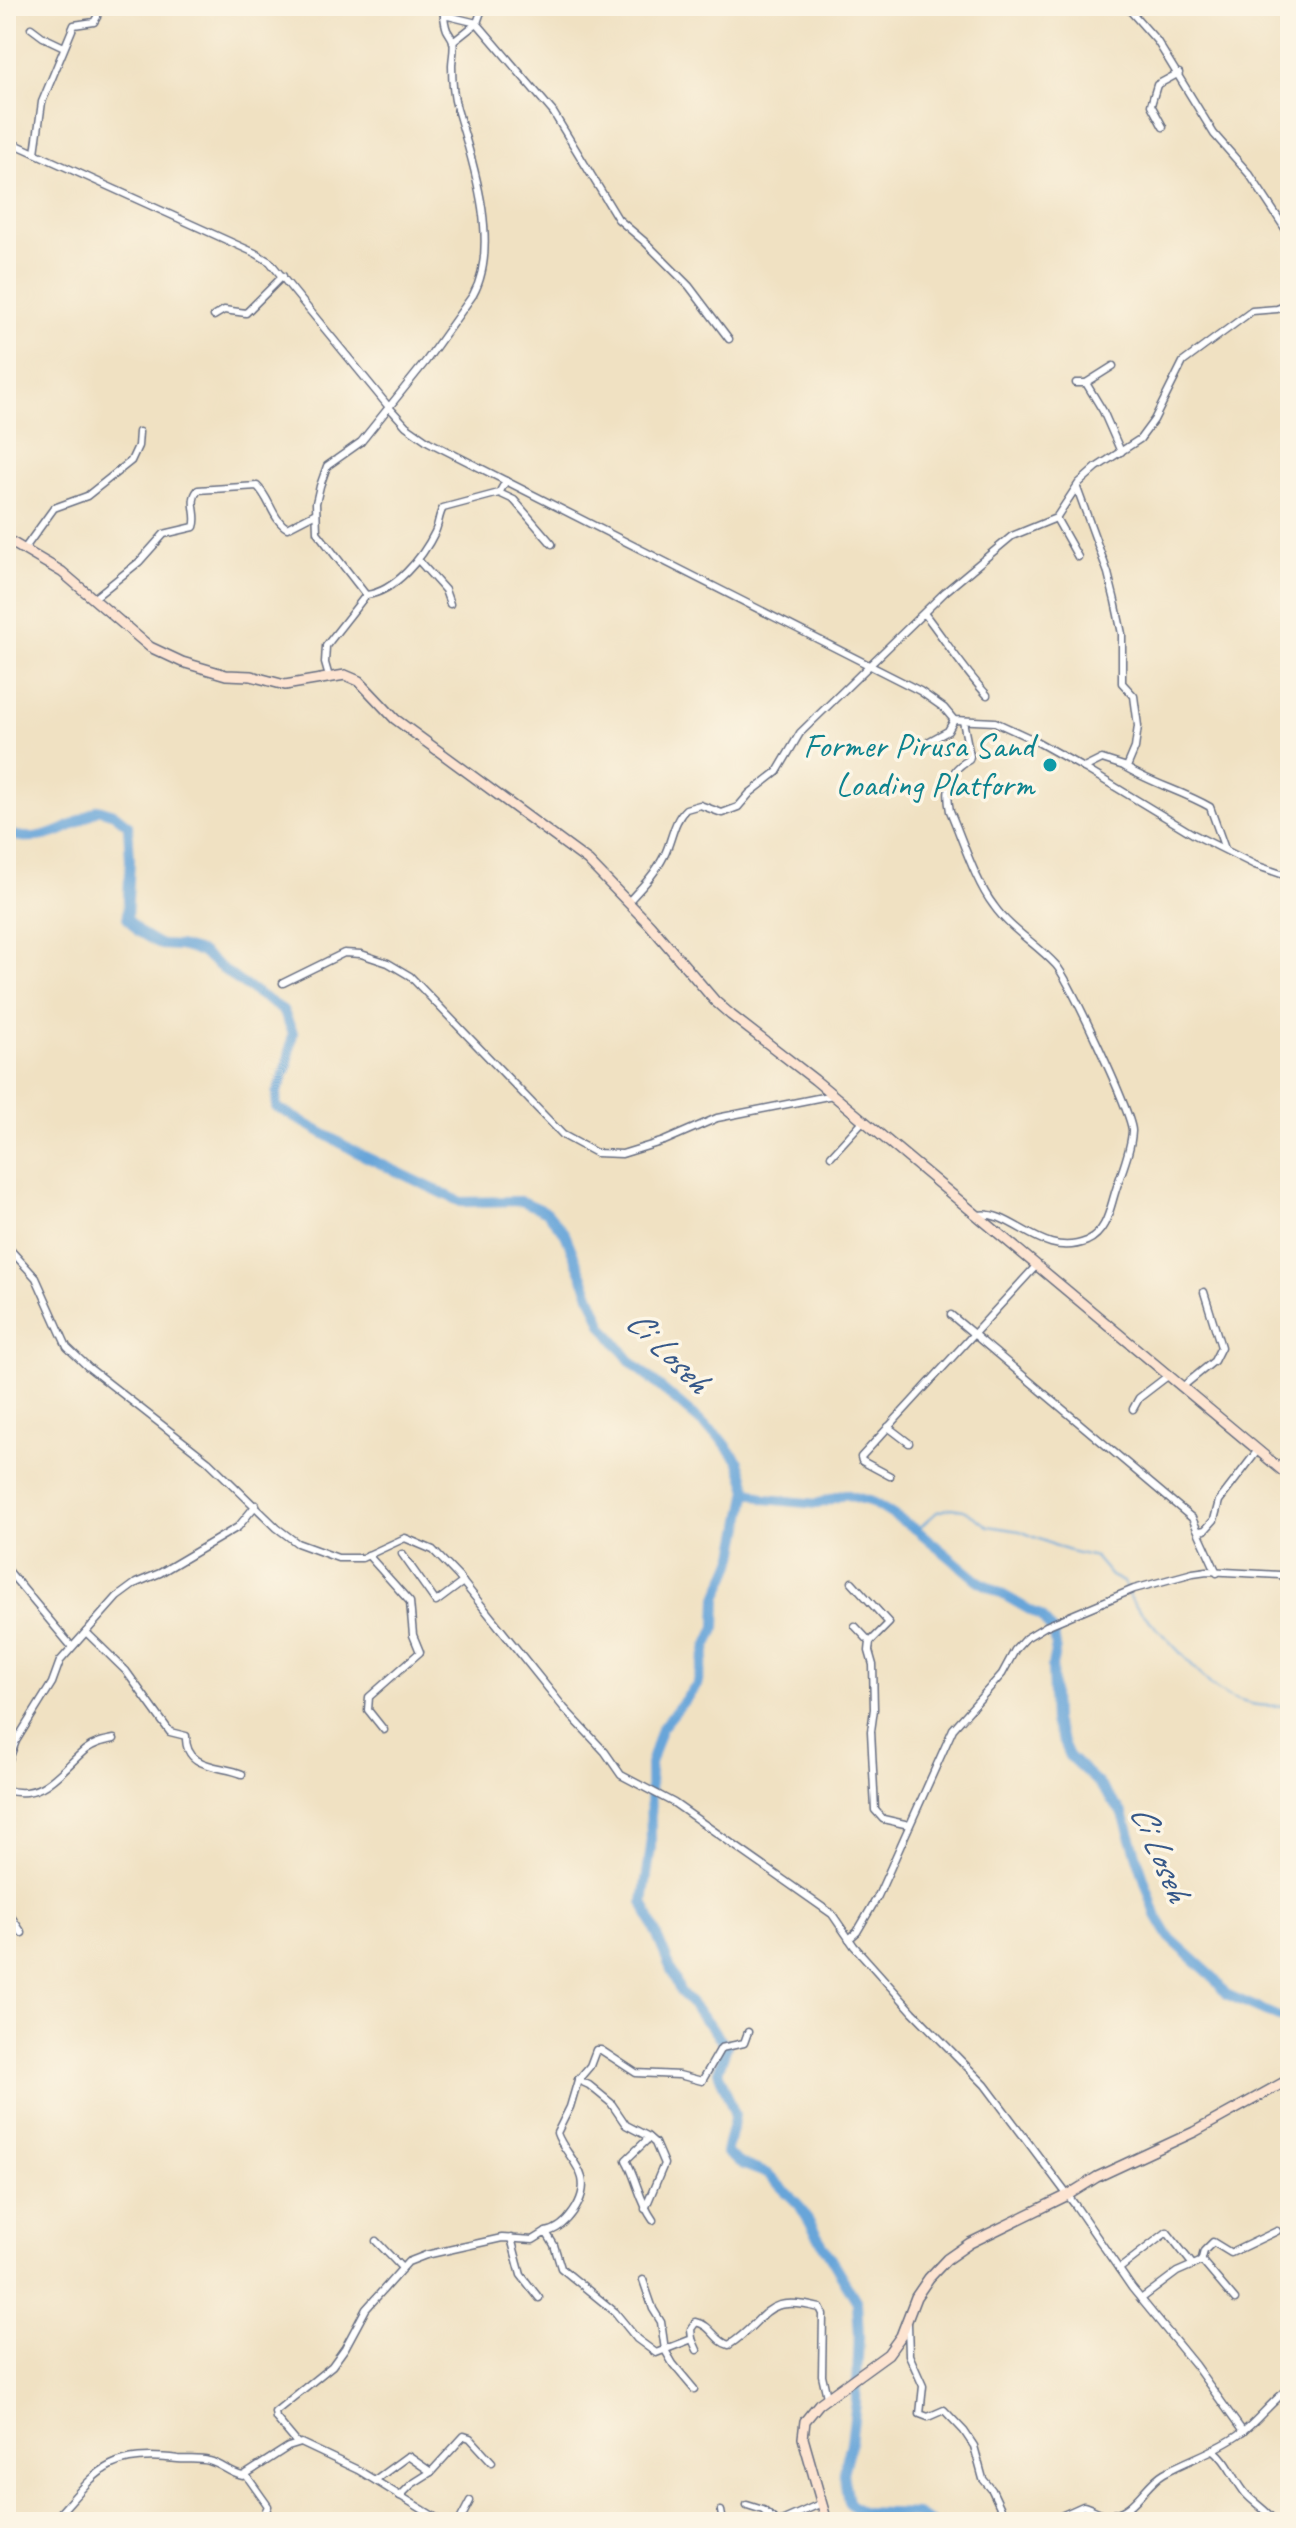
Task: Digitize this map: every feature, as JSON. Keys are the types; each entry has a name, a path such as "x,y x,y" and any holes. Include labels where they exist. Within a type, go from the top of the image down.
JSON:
{"street":[{"path":"35,153 42,102 59,66 64,47 74,25 91,23 96,19 98,6"},
{"path":"366,595 320,539 316,513 327,466 361,442 426,361 479,286 482,270 484,243 480,185 469,159 452,87 453,42 446,28 443,6"},
{"path":"453,42 477,23 483,6"},
{"path":"1126,6 1179,73 1214,134 1250,175 1290,236"},
{"path":"444,15 477,23 553,112 618,219 695,292 729,339"},
{"path":"31,28 64,47"},
{"path":"1163,127 1151,105 1157,85 1179,73"},
{"path":"6,140 270,262 388,406 406,426 429,442 920,691 944,708 954,720 995,722 1084,768 1159,815 1255,865 1290,877"},
{"path":"214,316 224,310 246,313 283,276"},
{"path":"628,902 650,878 664,856 681,813 700,805 722,813 738,807 750,793 777,772 800,733 924,613 1012,536 1056,518 1077,488 1097,467 1140,439 1183,362 1252,311 1277,309 1290,304"},
{"path":"1076,383 1086,383 1113,366"},
{"path":"1086,383 1103,411 1121,452"},
{"path":"25,548 54,508 87,496 131,461 138,446 139,432"},
{"path":"499,493 506,481"},
{"path":"93,599 139,562 164,534 194,527 192,500 198,490 257,486 278,522 287,528 316,513"},
{"path":"1077,488 1108,573 1122,634 1122,682 1134,696 1138,728 1130,762 1125,767"},
{"path":"329,677 325,663 326,646 366,595 381,592 419,561 436,530 443,508 499,493 514,500 552,544"},
{"path":"1056,518 1078,557"},
{"path":"6,539 62,572 150,647 205,670 251,676 285,685 345,675 359,681 395,719 588,861 715,1001 833,1095 1290,1477"},
{"path":"419,561 445,590 450,604"},
{"path":"924,613 987,695"},
{"path":"926,743 948,731 954,720"},
{"path":"963,721 970,756 969,760 960,764 949,781 947,795 950,811 995,909 1061,971 1131,1121 1132,1133 1106,1221 1099,1233 1086,1241 1049,1243 991,1215 976,1216"},
{"path":"1084,768 1102,759 1125,767 1161,787 1177,789 1210,807 1225,849"},
{"path":"283,983 344,953 361,954 395,965 410,976 563,1135 596,1153 622,1154 664,1141 717,1118 833,1095"},
{"path":"831,1156 863,1121"},
{"path":"6,1245 36,1278 67,1347 208,1461 277,1528 297,1543 338,1558 362,1558 400,1539 413,1540 433,1550 463,1582 621,1775 674,1803 832,1914 849,1939 913,2012 985,2085 1141,2299 1195,2365 1243,2432"},
{"path":"890,1476 860,1459 1036,1266"},
{"path":"1182,1387 1214,1361 1221,1347 1204,1292"},
{"path":"951,1315 1192,1518 1217,1573"},
{"path":"1133,1409 1139,1398 1169,1375"},
{"path":"888,1427 909,1443"},
{"path":"1200,1531 1214,1520 1219,1501 1258,1450"},
{"path":"6,1767 16,1741 52,1683 60,1661 117,1597 136,1583 160,1573 238,1527 256,1505"},
{"path":"402,1554 436,1602 463,1582"},
{"path":"368,1555 410,1602 413,1635 420,1652 369,1697 369,1712 384,1730"},
{"path":"6,1568 72,1647"},
{"path":"849,1939 857,1932 878,1896 953,1729 1002,1674 1018,1646 1046,1626 1130,1591 1193,1573 1280,1575 1290,1579"},
{"path":"852,1582 889,1623 870,1642 869,1651 873,1665 871,1731 875,1810 883,1819 909,1825"},
{"path":"855,1626 870,1642"},
{"path":"86,1632 126,1671 170,1732 186,1736 186,1748 193,1757 208,1766 242,1774"},
{"path":"6,1790 36,1791 48,1786 84,1751 94,1744 114,1739"},
{"path":"6,1909 22,1933"},
{"path":"297,2443 276,2418 275,2412 332,2366 366,2309 402,2268 426,2255 511,2238 533,2240 556,2230 568,2220 581,2190 582,2177 557,2133 570,2107 578,2080 590,2066 596,2050 636,2073 679,2075 702,2081 727,2046 744,2043 748,2032"},
{"path":"827,2522 802,2430 808,2416 827,2397 888,2354 901,2336 909,2313 929,2278 947,2259 970,2243 1068,2195 1097,2177 1194,2132 1290,2079"},
{"path":"578,2080 611,2103 626,2125 655,2143 664,2164 645,2209"},
{"path":"649,2138 626,2160 645,2209 653,2220"},
{"path":"1201,2262 1204,2251 1213,2242 1231,2253 1277,2231"},
{"path":"546,2232 561,2268 615,2312 637,2339 652,2351 656,2353 692,2339"},
{"path":"1119,2269 1167,2232 1193,2265"},
{"path":"511,2238 521,2275 539,2298"},
{"path":"376,2241 402,2268"},
{"path":"1141,2299 1177,2272 1205,2262 1235,2300"},
{"path":"643,2280 661,2322 665,2350 694,2389"},
{"path":"697,2350 691,2329 696,2322 709,2328 720,2341 729,2345 780,2303 793,2302 820,2308 823,2314 823,2379 827,2397"},
{"path":"909,2313 909,2355 923,2386 920,2414 928,2417 944,2410 964,2431 974,2446 983,2479 1008,2522 1020,2517 1052,2520 1083,2506 1104,2515 1120,2512 1163,2474 1214,2450 1243,2432 1290,2388"},
{"path":"400,2496 431,2472 464,2436 470,2438 492,2462"},
{"path":"52,2522 101,2470 122,2459 199,2459 213,2461 232,2473 246,2475 297,2443 307,2444 375,2480 443,2522"},
{"path":"1214,2450 1247,2495 1261,2505 1275,2522"},
{"path":"375,2480 408,2456 431,2472"},
{"path":"246,2475 268,2506 261,2522"},
{"path":"459,2522 470,2501"},
{"path":"747,2505 756,2506 778,2522 822,2503"},
{"path":"721,2511 723,2522"}],"waterway":[{"name":"Ci Loseh","path":"6,833 43,836 77,823 98,809 114,814 128,825 127,918 139,932 161,945 201,952 283,1010 293,1033 276,1107 360,1154 461,1202 522,1201 547,1212 565,1234 603,1326 631,1362 723,1441 739,1462 748,1490 765,1499 817,1504 845,1494 872,1502 917,1530 977,1580 1042,1617 1054,1634 1056,1647 1052,1666 1054,1722 1069,1756 1098,1783 1123,1814 1156,1915 1169,1937 1212,1976 1226,1994 1290,2022"},
{"path":"748,1490 735,1556 717,1598 716,1627 697,1685 661,1729 650,1764 651,1847 643,1902 680,1991 727,2046 718,2071 735,2115 726,2153 739,2163 768,2174 799,2205 857,2302 856,2403 843,2473 848,2502 860,2512 916,2514 931,2522"},
{"path":"917,1530 937,1512 951,1508 964,1510 988,1526 1020,1531 1066,1550 1095,1557 1111,1576 1123,1582 1133,1603 1211,1685 1229,1697 1248,1703 1290,1705"}],"place":[{"name":"Former Pirusa Sand Loading Platform","path":"1050,765"}]}
